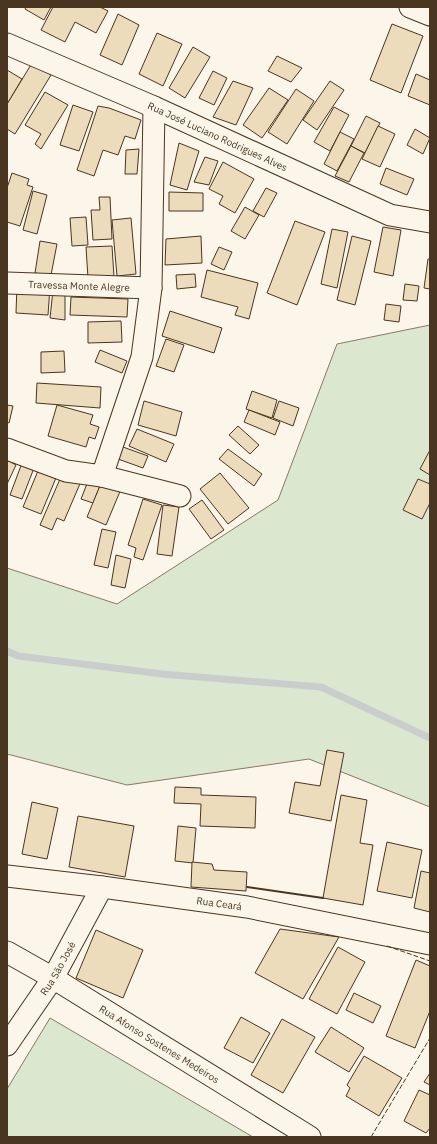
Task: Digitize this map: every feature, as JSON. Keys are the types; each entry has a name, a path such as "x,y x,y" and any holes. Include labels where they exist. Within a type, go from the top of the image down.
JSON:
{"street":[{"path":"410,7 430,14"},
{"name":"Rua José Luciano Rodrigues Alves","path":"7,44 154,106 390,216 430,220"},
{"path":"102,476 142,357 151,288 154,106"},
{"name":"Travessa Monte Alegre","path":"7,282 151,288"},
{"path":"7,449 66,471 102,476 180,496"},
{"name":"Rua Ceará","path":"7,876 102,887 247,908 430,944"},
{"name":"Rua São José","path":"7,1045 53,978 102,887"},
{"name":"Rua Afonso Sostenes Medeiros","path":"7,952 53,978 310,1137"}],"green space":[{"path":"430,325 430,807 309,759 127,785 7,754 7,568 117,604 278,500 337,344"},
{"path":"50,1018 253,1137 7,1137 7,1089"}],"building":[{"path":"26,7 51,7 44,20 25,9"},
{"path":"53,7 100,7 108,11 96,33 75,22 65,42 41,30"},
{"path":"118,14 139,25 122,65 100,55"},
{"path":"392,24 423,36 401,93 370,80"},
{"path":"157,33 182,44 163,86 139,74"},
{"path":"193,47 210,57 185,98 169,88"},
{"path":"277,56 302,68 291,82 268,71"},
{"path":"32,63 51,75 15,134 7,129 7,104"},
{"path":"7,70 22,79 7,104"},
{"path":"213,71 227,78 214,105 199,98"},
{"path":"416,74 430,80 430,105 408,96"},
{"path":"233,81 253,88 236,125 213,117"},
{"path":"330,81 344,90 317,130 303,120"},
{"path":"269,88 288,100 262,138 243,125"},
{"path":"296,89 314,101 287,144 268,132"},
{"path":"45,92 68,105 41,149 35,144 41,134 25,125"},
{"path":"73,105 93,112 79,151 60,145"},
{"path":"98,106 109,108 141,120 135,139 125,136 118,155 103,150 94,176 77,170"},
{"path":"334,107 349,115 330,151 314,142"},
{"path":"366,116 380,123 365,153 351,146"},
{"path":"378,126 395,134 380,167 362,159"},
{"path":"415,129 430,138 423,154 407,145"},
{"path":"340,132 354,139 337,171 324,164"},
{"path":"179,143 199,151 187,190 170,185"},
{"path":"351,146 364,153 349,182 335,176"},
{"path":"139,149 137,174 125,174 126,150"},
{"path":"205,157 218,161 209,185 194,182"},
{"path":"223,162 254,179 235,213 219,204 223,196 209,189"},
{"path":"386,168 414,179 407,195 380,184"},
{"path":"12,173 29,179 27,185 33,187 20,226 7,222 7,188"},
{"path":"266,188 277,193 264,217 253,211"},
{"path":"33,191 47,195 37,234 23,230"},
{"path":"169,192 203,193 203,211 169,211"},
{"path":"99,197 110,197 112,239 93,240 91,210 100,210"},
{"path":"245,207 259,215 245,239 231,231"},
{"path":"86,217 88,245 72,246 70,218"},
{"path":"131,218 136,274 117,276 112,220"},
{"path":"295,221 325,232 297,305 267,293"},
{"path":"383,227 401,230 393,276 374,272"},
{"path":"332,229 348,232 337,288 321,284"},
{"path":"201,236 202,263 165,265 166,239"},
{"path":"352,236 371,241 355,305 337,300"},
{"path":"40,241 57,244 51,275 35,273"},
{"path":"112,246 114,277 88,278 86,247"},
{"path":"219,247 232,252 224,270 211,264"},
{"path":"428,259 430,259 430,289 424,288"},
{"path":"207,270 258,283 249,319 235,315 238,307 201,297"},
{"path":"195,274 196,287 177,289 176,275"},
{"path":"405,284 419,286 417,301 403,300"},
{"path":"17,285 50,287 48,315 16,313"},
{"path":"53,290 65,291 65,320 50,318"},
{"path":"71,297 128,299 127,317 70,315"},
{"path":"386,304 401,306 399,322 384,320"},
{"path":"170,311 222,328 214,353 162,336"},
{"path":"121,321 122,342 88,343 88,322"},
{"path":"166,339 184,345 174,372 156,366"},
{"path":"100,350 127,361 122,373 95,362"},
{"path":"64,351 65,372 41,373 41,352"},
{"path":"37,383 101,387 100,408 36,403"},
{"path":"252,391 277,400 272,418 246,409"},
{"path":"144,401 182,412 176,436 138,425"},
{"path":"279,401 299,408 293,426 273,418"},
{"path":"7,405 13,406 9,423 7,422"},
{"path":"57,405 93,415 90,424 99,427 95,439 89,437 86,447 48,436"},
{"path":"249,410 280,422 275,435 244,422"},
{"path":"238,426 259,445 250,454 229,435"},
{"path":"137,429 174,444 166,462 129,446"},
{"path":"123,447 148,456 143,468 118,459"},
{"path":"228,449 262,474 254,486 219,459"},
{"path":"430,450 430,475 420,469"},
{"path":"7,460 16,465 7,484"},
{"path":"22,463 34,468 22,499 10,495"},
{"path":"40,466 58,473 41,514 23,507"},
{"path":"64,470 82,479 64,521 57,518 52,530 40,525"},
{"path":"220,473 249,508 228,524 200,489"},
{"path":"90,476 102,481 93,503 81,499"},
{"path":"418,479 430,484 430,503 422,519 403,510"},
{"path":"102,481 121,489 106,525 87,517"},
{"path":"143,499 162,505 143,560 134,557 136,548 128,545"},
{"path":"202,500 224,530 211,539 189,509"},
{"path":"163,505 179,507 172,556 157,554"},
{"path":"102,529 116,532 108,568 94,565"},
{"path":"116,555 131,559 125,588 111,585"},
{"path":"327,750 344,753 331,821 289,813 295,782 320,786"},
{"path":"175,787 201,788 201,795 256,797 255,828 200,826 201,804 174,803"},
{"path":"341,795 367,800 360,843 373,845 363,905 323,898"},
{"path":"32,802 58,808 47,859 22,854"},
{"path":"78,816 134,826 125,877 69,867"},
{"path":"178,826 196,828 193,863 175,861"},
{"path":"387,842 422,850 412,898 377,891"},
{"path":"192,862 212,864 214,870 247,872 246,891 191,887"},
{"path":"421,871 430,873 430,912 414,908"},
{"path":"280,929 339,937 303,999 255,973"},
{"path":"96,930 143,950 123,998 76,978"},
{"path":"338,947 365,962 337,1014 309,999"},
{"path":"416,960 430,966 430,1011 415,1048 386,1036"},
{"path":"354,993 381,1006 373,1023 346,1010"},
{"path":"241,1017 270,1033 253,1063 224,1048"},
{"path":"282,1019 315,1037 283,1093 251,1075"},
{"path":"331,1027 364,1048 349,1072 315,1052"},
{"path":"364,1056 402,1078 379,1116 346,1096 350,1088 347,1085"},
{"path":"430,1073 430,1085 424,1082"},
{"path":"419,1090 430,1095 430,1128 426,1133 404,1121"}],"waterway":[{"path":"7,651 18,656 162,674 321,687 430,738"}],"fence":[{"path":"387,946 430,961"},
{"path":"371,1137 430,1038"}],"wall":[{"path":"247,887 323,898"}]}
